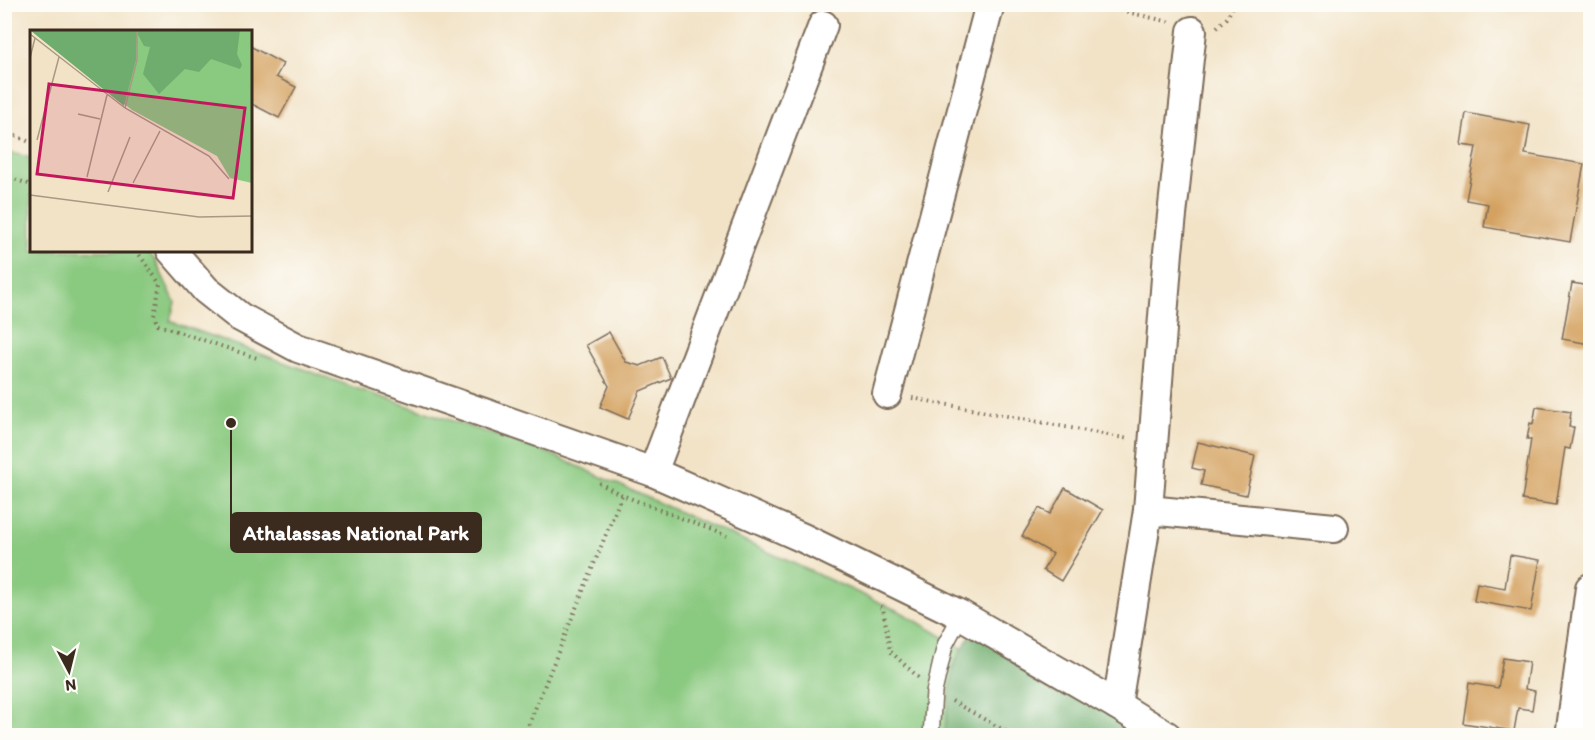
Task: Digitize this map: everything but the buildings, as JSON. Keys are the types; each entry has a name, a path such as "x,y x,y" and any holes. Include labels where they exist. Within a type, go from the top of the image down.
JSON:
{"street":[{"path":"887,394 990,4"},
{"path":"653,472 823,26"},
{"path":"1117,705 1148,510 1168,252 1192,31"},
{"path":"173,252 206,290 240,317 298,348 653,472 803,538 962,615 1167,735"},
{"path":"1148,510 1334,528"},
{"path":"1570,735 1590,588"}],"lane":[{"path":"931,735 934,692 945,645 962,615"}],"path":[{"path":"1104,4 1127,12 1164,19 1192,31"},
{"path":"4,133 30,142"},
{"path":"4,176 30,184"},
{"path":"137,252 160,284"},
{"path":"887,394 1153,443"},
{"path":"524,735 622,495 729,537"},
{"path":"873,603 883,608 890,651 934,692 1014,735"}],"green space":[{"path":"5,151 30,158 30,252 148,252 155,260 175,302 170,321 364,391 551,454 901,612 1109,735 5,736"},
{"path":"969,637 987,639 1145,736 944,736 954,664"}],"place":[{"name":"Athalassas National Park","path":"231,423"}]}
